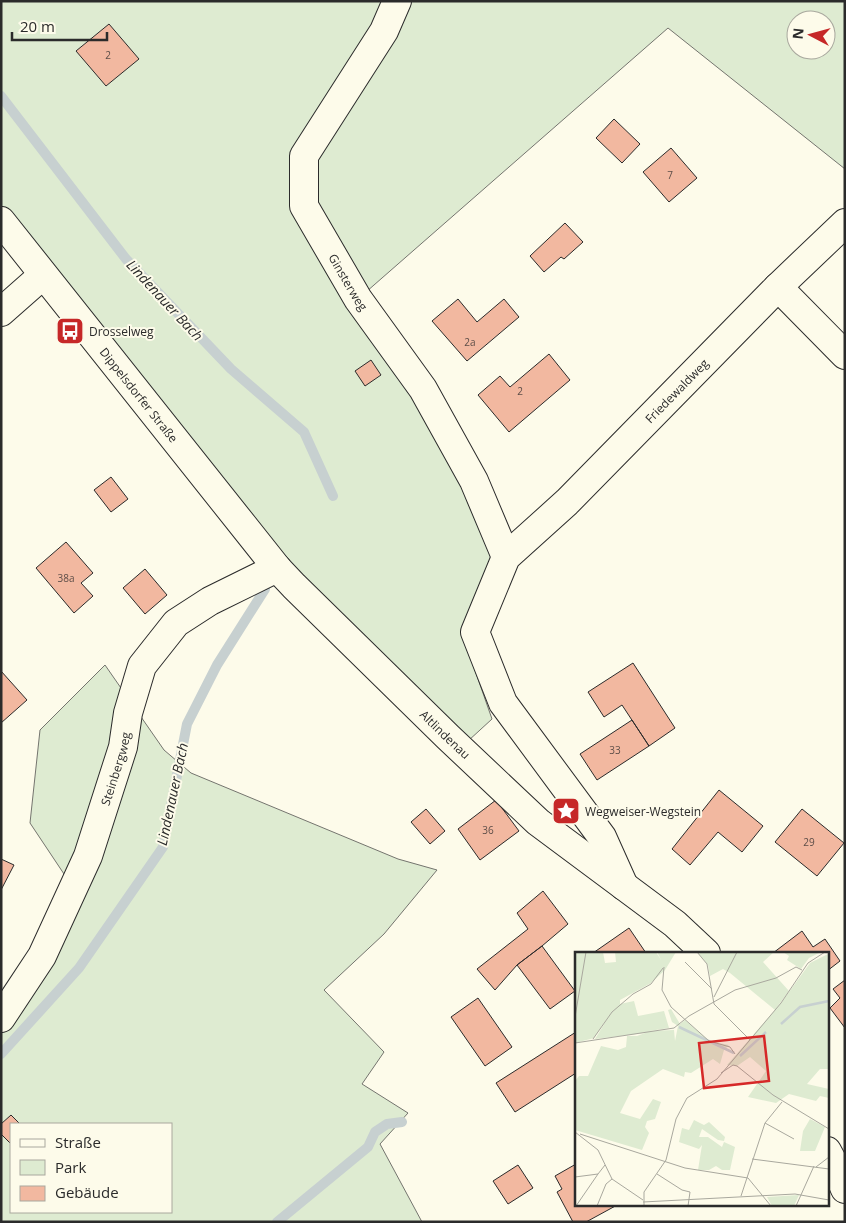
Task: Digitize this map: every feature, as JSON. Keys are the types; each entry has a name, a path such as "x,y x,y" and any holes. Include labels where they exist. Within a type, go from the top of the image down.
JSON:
{"street":[{"name":"Ginsterweg","path":"396,1 384,31 304,156 304,206 358,300 423,389 474,481 506,557"},
{"name":"Dippelsdorfer Straße","path":"1,221 277,568"},
{"name":"Friedewaldweg","path":"506,557 567,502 778,287 845,223"},
{"path":"1,312 43,275"},
{"path":"778,287 845,355"},
{"name":"Altlindenau","path":"506,557 475,632 503,703 602,837 625,888"},
{"name":"Altlindenau","path":"277,568 448,737 538,822 675,924 705,952"},
{"name":"Steinbergweg","path":"1,1018 42,956 88,856 123,747 128,713 142,666 176,623 210,601 277,568"},
{"path":"828,1153 845,1189"}],"green space":[{"path":"1,1 845,1 845,169 668,28 358,299 506,557 462,633 492,719 468,741 301,576 1,211"},
{"path":"105,665 164,750 191,773 398,859 437,870 384,934 324,990 384,1052 362,1084 408,1113 380,1144 422,1222 1,1222 1,1027 76,892 30,823 40,730"}],"building":[{"path":"109,24 139,59 106,86 76,51"},
{"path":"614,119 640,144 622,163 596,138"},
{"path":"671,148 697,178 669,202 643,172"},
{"path":"565,223 583,242 564,259 561,257 544,272 530,256"},
{"path":"458,299 477,322 504,299 519,317 467,361 432,321"},
{"path":"549,354 570,380 509,432 478,395 500,376 510,387"},
{"path":"371,360 381,375 365,386 355,371"},
{"path":"111,477 128,499 111,512 94,490"},
{"path":"66,542 93,573 81,583 93,596 74,613 36,568"},
{"path":"145,569 167,595 145,614 123,588"},
{"path":"633,663 675,728 649,746 622,705 604,717 588,692"},
{"path":"1,671 27,700 1,723"},
{"path":"632,720 649,746 597,780 580,754"},
{"path":"719,790 763,826 742,852 718,832 690,865 672,849"},
{"path":"496,800 519,831 480,860 458,829"},
{"path":"426,809 445,831 430,844 411,822"},
{"path":"802,809 844,843 817,876 775,842"},
{"path":"1,859 14,865 1,890"},
{"path":"543,891 568,924 517,965 495,990 477,969 528,929 517,913"},
{"path":"629,928 645,952 594,952"},
{"path":"802,931 813,947 825,939 840,961 828,970 828,952 774,952"},
{"path":"542,946 575,991 550,1009 517,965"},
{"path":"845,980 845,1028 830,1008 840,998 833,989"},
{"path":"478,998 512,1047 485,1066 451,1017"},
{"path":"575,1033 575,1074 515,1112 496,1083"},
{"path":"11,1115 19,1123 10,1123 10,1143 1,1134 1,1124"},
{"path":"518,1165 533,1188 508,1204 493,1181"},
{"path":"575,1165 575,1206 615,1206 586,1222 573,1222 557,1192 562,1189 555,1176"}],"waterway":[{"name":"Lindenauer Bach","path":"1,96 126,259 231,369 304,432 333,496"},
{"name":"Lindenauer Bach","path":"1,1054 79,968 163,847 187,724 217,665 265,589"},
{"path":"277,1222 368,1147 375,1132 387,1124 402,1122"}],"place":[{"name":"Drosselweg","path":"70,331"},
{"name":"Wegweiser-Wegstein","path":"566,811"}]}
